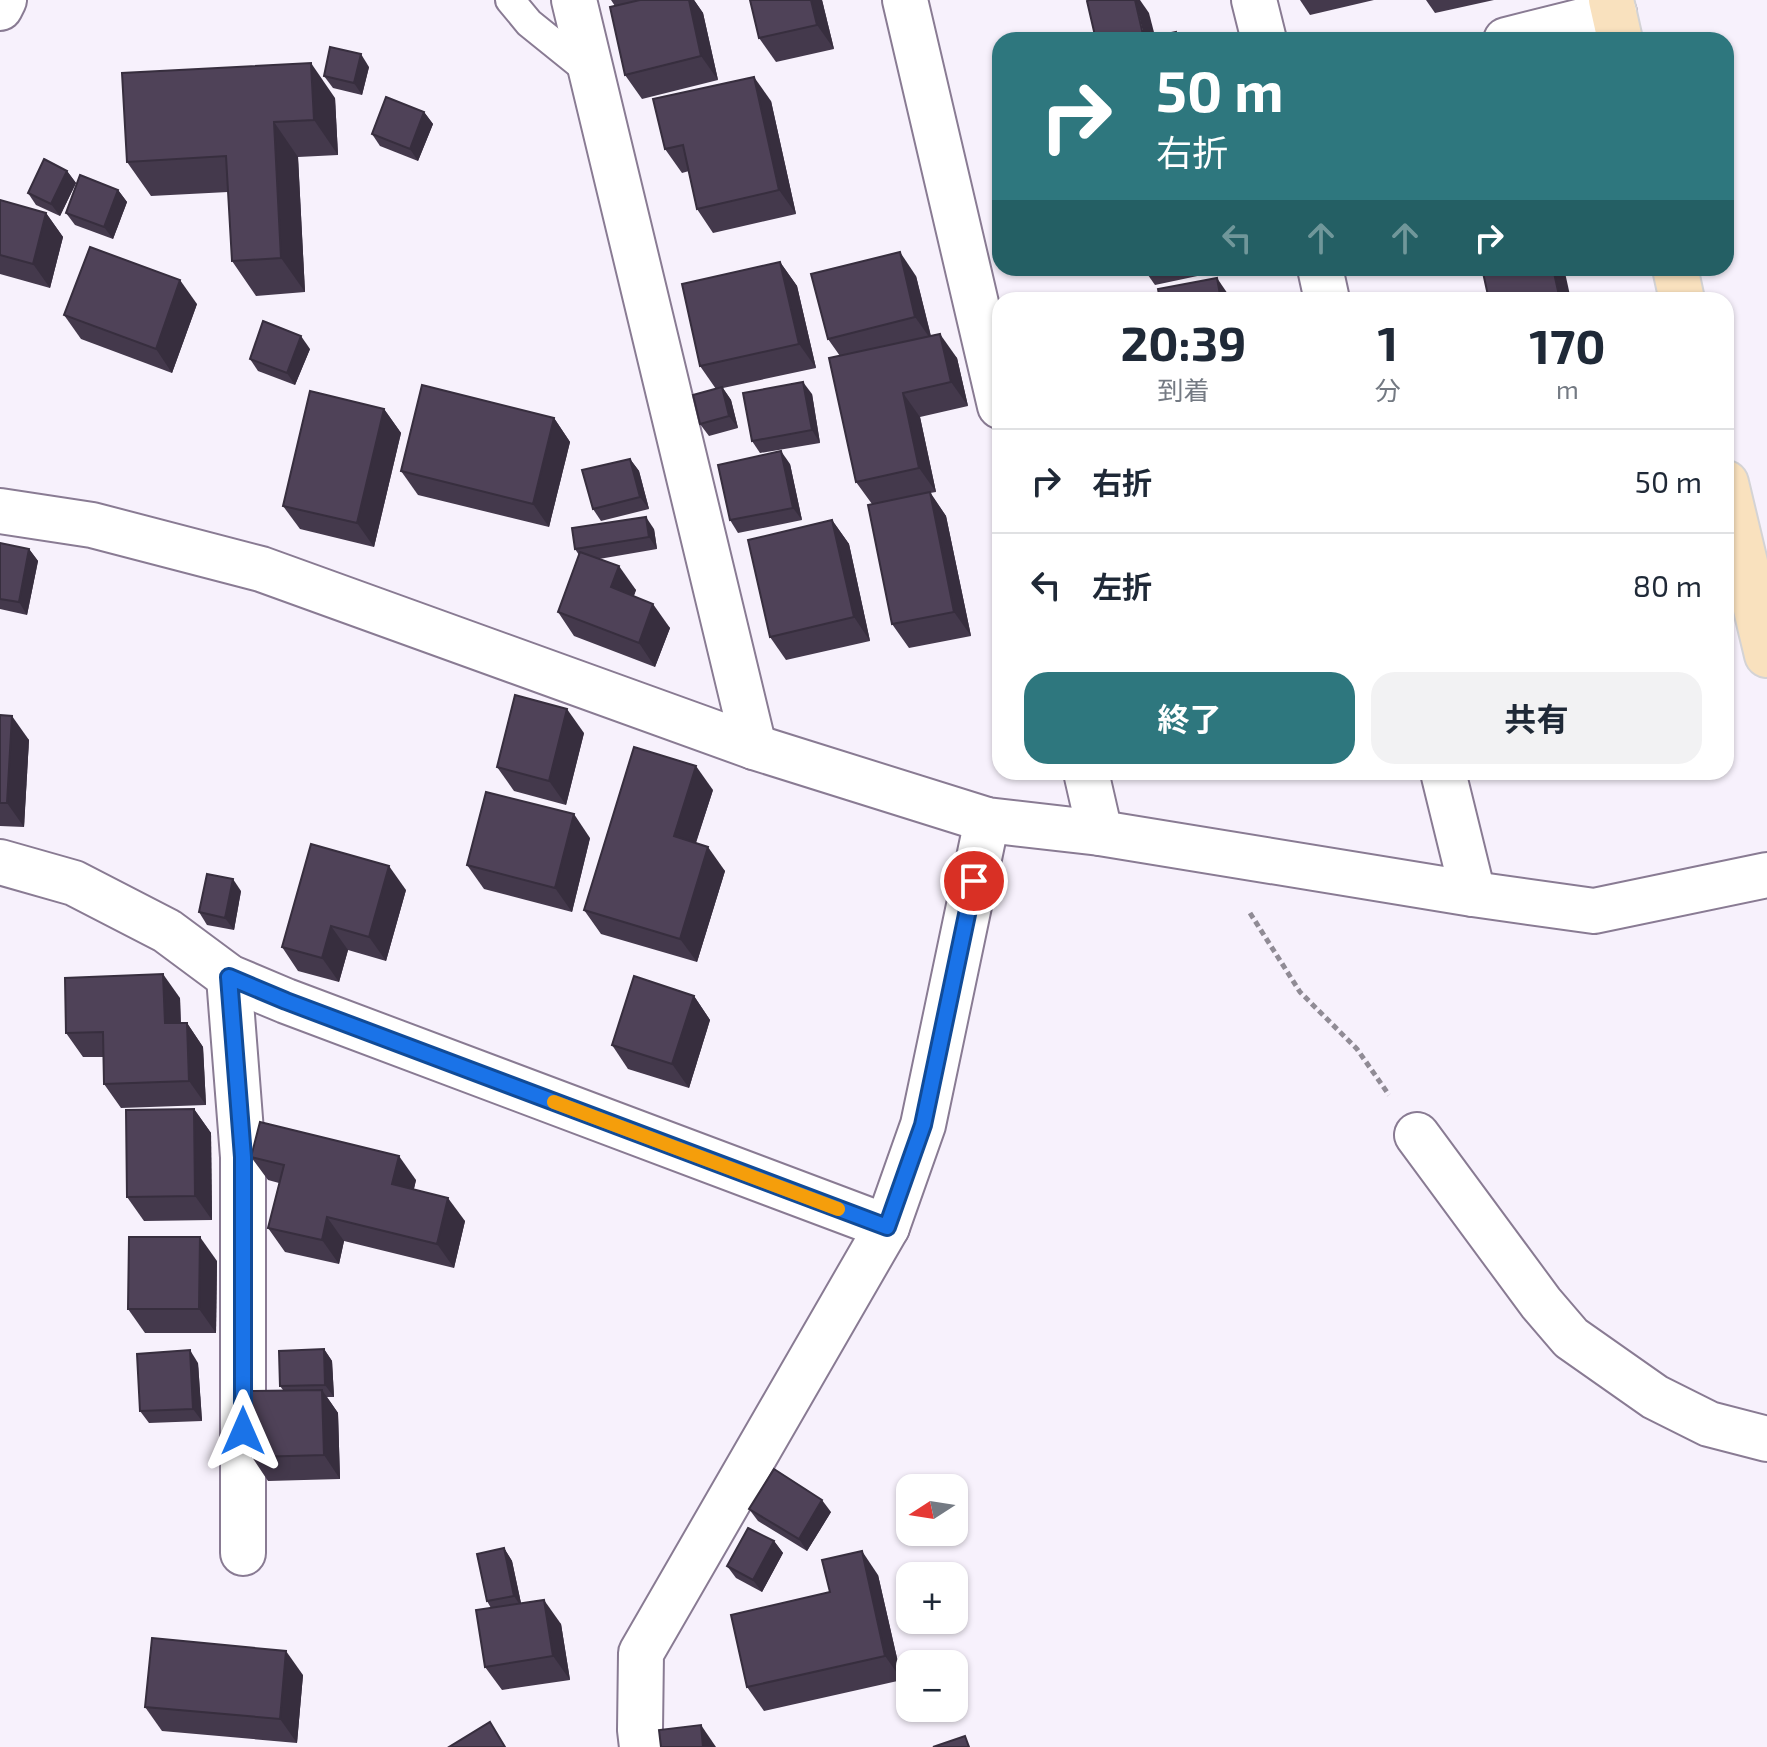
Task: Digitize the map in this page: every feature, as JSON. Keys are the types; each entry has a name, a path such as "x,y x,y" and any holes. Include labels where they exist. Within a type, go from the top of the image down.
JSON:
{"main road":[{"path":"1734,517 1767,655"}],"street":[{"path":"0,8 4,0"},
{"path":"574,0 754,747"},
{"path":"905,0 992,372"},
{"path":"1254,0 1262,32"},
{"path":"1546,32 1615,18"},
{"path":"0,511 92,525 261,569 754,747 987,820 1100,833 1594,911 1767,875"},
{"path":"1088,780 1100,833"},
{"path":"1445,780 1473,894"},
{"path":"642,1747 641,1653 887,1227 923,1125 987,820"},
{"path":"0,862 74,883 167,931 229,977 301,1007 887,1227"},
{"path":"229,977 243,1157 243,1553"},
{"path":"1417,1135 1541,1303 1571,1338 1655,1397 1709,1424 1767,1439"}],"lane":[{"path":"510,0 529,23 591,73"}],"path":[{"path":"1210,851 1300,992 1357,1049 1417,1135"}],"building":[{"path":"640,0 689,0 701,56 625,75 610,7"},
{"path":"750,0 811,0 817,25 759,38"},
{"path":"1135,0 1142,32 1094,32 1087,1"},
{"path":"330,47 361,54 354,83 324,76"},
{"path":"311,63 314,120 274,122 281,258 232,261 226,156 127,162 122,73"},
{"path":"754,77 779,190 697,209 683,145 665,149 653,99"},
{"path":"386,97 424,112 410,149 372,134"},
{"path":"44,159 67,171 51,204 28,193"},
{"path":"80,175 118,190 104,227 66,213"},
{"path":"0,200 46,213 33,264 0,255"},
{"path":"90,247 180,280 156,349 64,315"},
{"path":"900,252 915,317 828,339 811,274"},
{"path":"780,262 799,344 700,366 682,284"},
{"path":"1484,276 1555,276 1558,292 1487,292"},
{"path":"1217,278 1220,292 1159,292 1158,289"},
{"path":"263,321 301,336 287,373 250,359"},
{"path":"940,334 951,382 903,393 919,468 856,482 829,358"},
{"path":"803,382 812,430 752,441 743,393"},
{"path":"422,385 554,418 533,504 401,471"},
{"path":"722,387 729,416 700,424 693,395"},
{"path":"310,391 384,409 357,523 283,506"},
{"path":"781,451 793,508 730,520 718,465"},
{"path":"630,459 640,497 593,509 582,470"},
{"path":"930,492 954,612 892,624 868,505"},
{"path":"646,517 649,537 575,549 572,528"},
{"path":"832,520 854,617 770,637 748,540"},
{"path":"0,543 29,549 19,602 0,599"},
{"path":"580,552 619,566 611,587 653,604 639,643 558,612"},
{"path":"515,695 567,709 549,781 497,767"},
{"path":"0,715 12,716 7,803 0,803"},
{"path":"634,747 696,766 674,836 708,847 680,939 584,910"},
{"path":"486,792 574,814 555,888 467,865"},
{"path":"311,844 389,866 369,937 331,926 322,958 282,947"},
{"path":"207,874 233,879 225,918 199,912"},
{"path":"163,974 165,1023 187,1023 189,1081 104,1084 103,1032 66,1033 65,978"},
{"path":"634,976 694,996 672,1064 612,1045"},
{"path":"194,1109 195,1196 127,1197 126,1110"},
{"path":"260,1122 399,1156 392,1184 448,1198 437,1244 327,1217 322,1240 268,1228 284,1165 251,1157"},
{"path":"129,1237 200,1237 199,1309 128,1309"},
{"path":"324,1349 325,1385 280,1386 279,1351"},
{"path":"190,1350 193,1409 140,1411 137,1354"},
{"path":"322,1390 324,1455 252,1457 250,1391"},
{"path":"774,1469 822,1500 799,1539 749,1509"},
{"path":"748,1528 774,1541 753,1580 727,1566"},
{"path":"504,1548 514,1596 487,1601 477,1554"},
{"path":"862,1551 885,1656 747,1687 731,1615 830,1592 822,1560"},
{"path":"544,1600 553,1656 485,1667 476,1610"},
{"path":"152,1638 286,1651 280,1719 145,1707"},
{"path":"490,1722 505,1747 449,1747"},
{"path":"701,1725 703,1747 661,1747 659,1730"},
{"path":"965,1736 969,1747 933,1747"}],"slow traffic":[{"path":"554,1102 838,1209"}],"route":[{"path":"243,1431 243,1157 229,977 887,1227 923,1125 974,881"}]}
